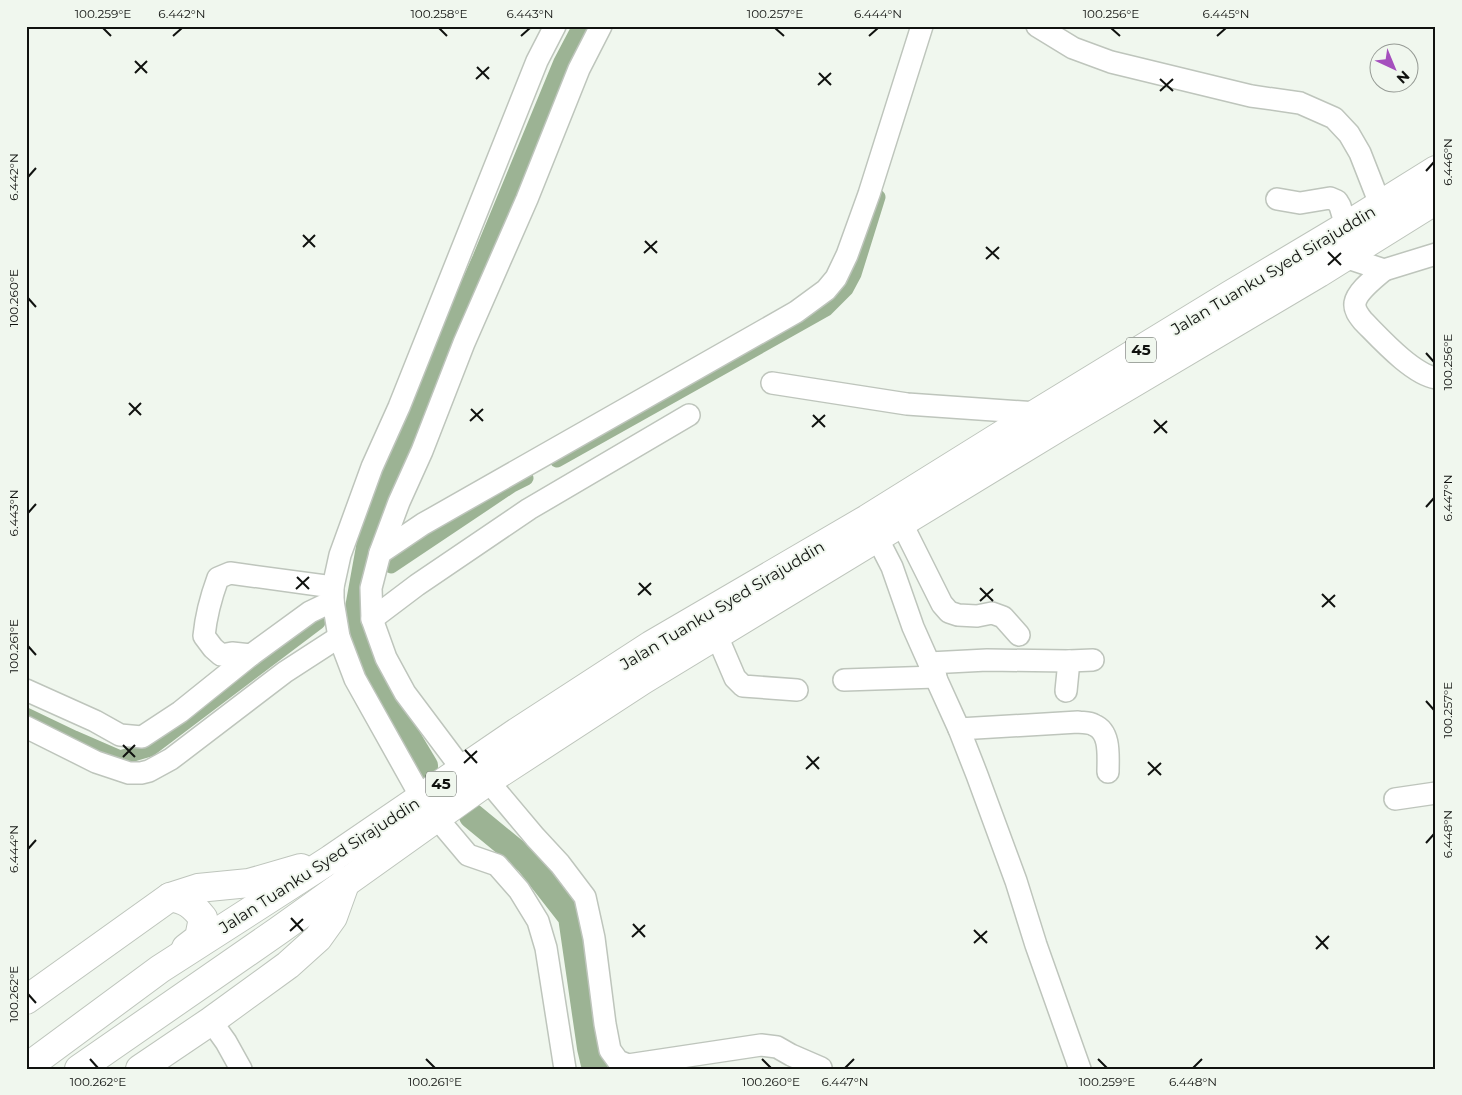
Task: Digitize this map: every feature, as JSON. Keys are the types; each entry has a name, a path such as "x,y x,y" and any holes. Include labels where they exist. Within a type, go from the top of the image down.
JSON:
{"highway":[{"name":"Jalan Tuanku Syed Sirajuddin","path":"26,1068 160,969 331,859 429,807 488,780 643,680 717,636 1038,413 1380,204 1430,194"},
{"name":"Jalan Tuanku Syed Sirajuddin","path":"79,1069 278,932 346,881 429,807 462,770 651,645 872,528 901,522 1345,257 1430,194"},
{"path":"26,1000 170,897 198,888 249,883 331,859"},
{"path":"140,1069 211,1021 288,965 318,938 333,917 346,881"},
{"path":"160,969 199,938 203,918 194,907 183,900 170,897"},
{"path":"278,932 294,928 299,930 301,935 288,965"}],"street":[{"path":"554,26 537,62 399,407 372,467 340,555 333,594 339,637 356,679 429,807 468,855 497,865 503,871 519,890 538,921 546,948 565,1069"},
{"path":"462,770 405,693 386,658 372,619 371,588 380,553 399,502 422,451 464,343 527,199 579,69 601,26"},
{"path":"380,553 423,524 796,312 826,290 836,278 847,255 869,194 922,26"},
{"path":"1037,26 1073,48 1111,62 1251,96 1300,102 1334,118 1349,134 1360,153 1380,204"},
{"path":"1277,199 1300,204 1330,198 1337,201 1340,206 1346,226"},
{"path":"1436,254 1384,270 1362,289 1355,303 1357,313 1363,321 1412,366 1429,377 1436,378"},
{"path":"1345,257 1384,270"},
{"path":"772,383 907,404 1038,413"},
{"path":"372,619 417,585 530,509 689,415"},
{"path":"901,522 942,604 949,612 958,615 977,616 992,613 1003,617 1018,635"},
{"path":"872,528 892,567 914,627 959,729 1002,841 1080,1069"},
{"path":"251,655 232,653 221,655 212,648 204,636 211,597 218,578 230,573 333,594"},
{"path":"26,690 95,721 120,735 142,737 180,712 251,655 333,594"},
{"path":"717,636 735,678 743,686 798,690"},
{"path":"26,727 96,762 129,773 149,771 171,760 285,672 339,637"},
{"path":"844,680 932,670 987,660 1093,660"},
{"path":"1066,691 1069,661"},
{"path":"959,729 1078,722 1092,724 1100,728 1106,736 1108,772"},
{"path":"488,780 560,864 585,897 594,938 610,1050 619,1065 761,1045 778,1047 821,1068"},
{"path":"1395,799 1436,793"},
{"path":"211,1021 226,1042 241,1069"}],"waterway":[{"path":"425,766 401,726 356,619 373,525 406,439 485,260 566,64 586,26"},
{"path":"557,460 826,309 846,289 854,274 878,197"},
{"path":"391,566 512,485 526,478"},
{"path":"26,715 120,758 150,749 318,622"},
{"path":"472,816 528,862 571,917 590,1048 595,1069"}]}
